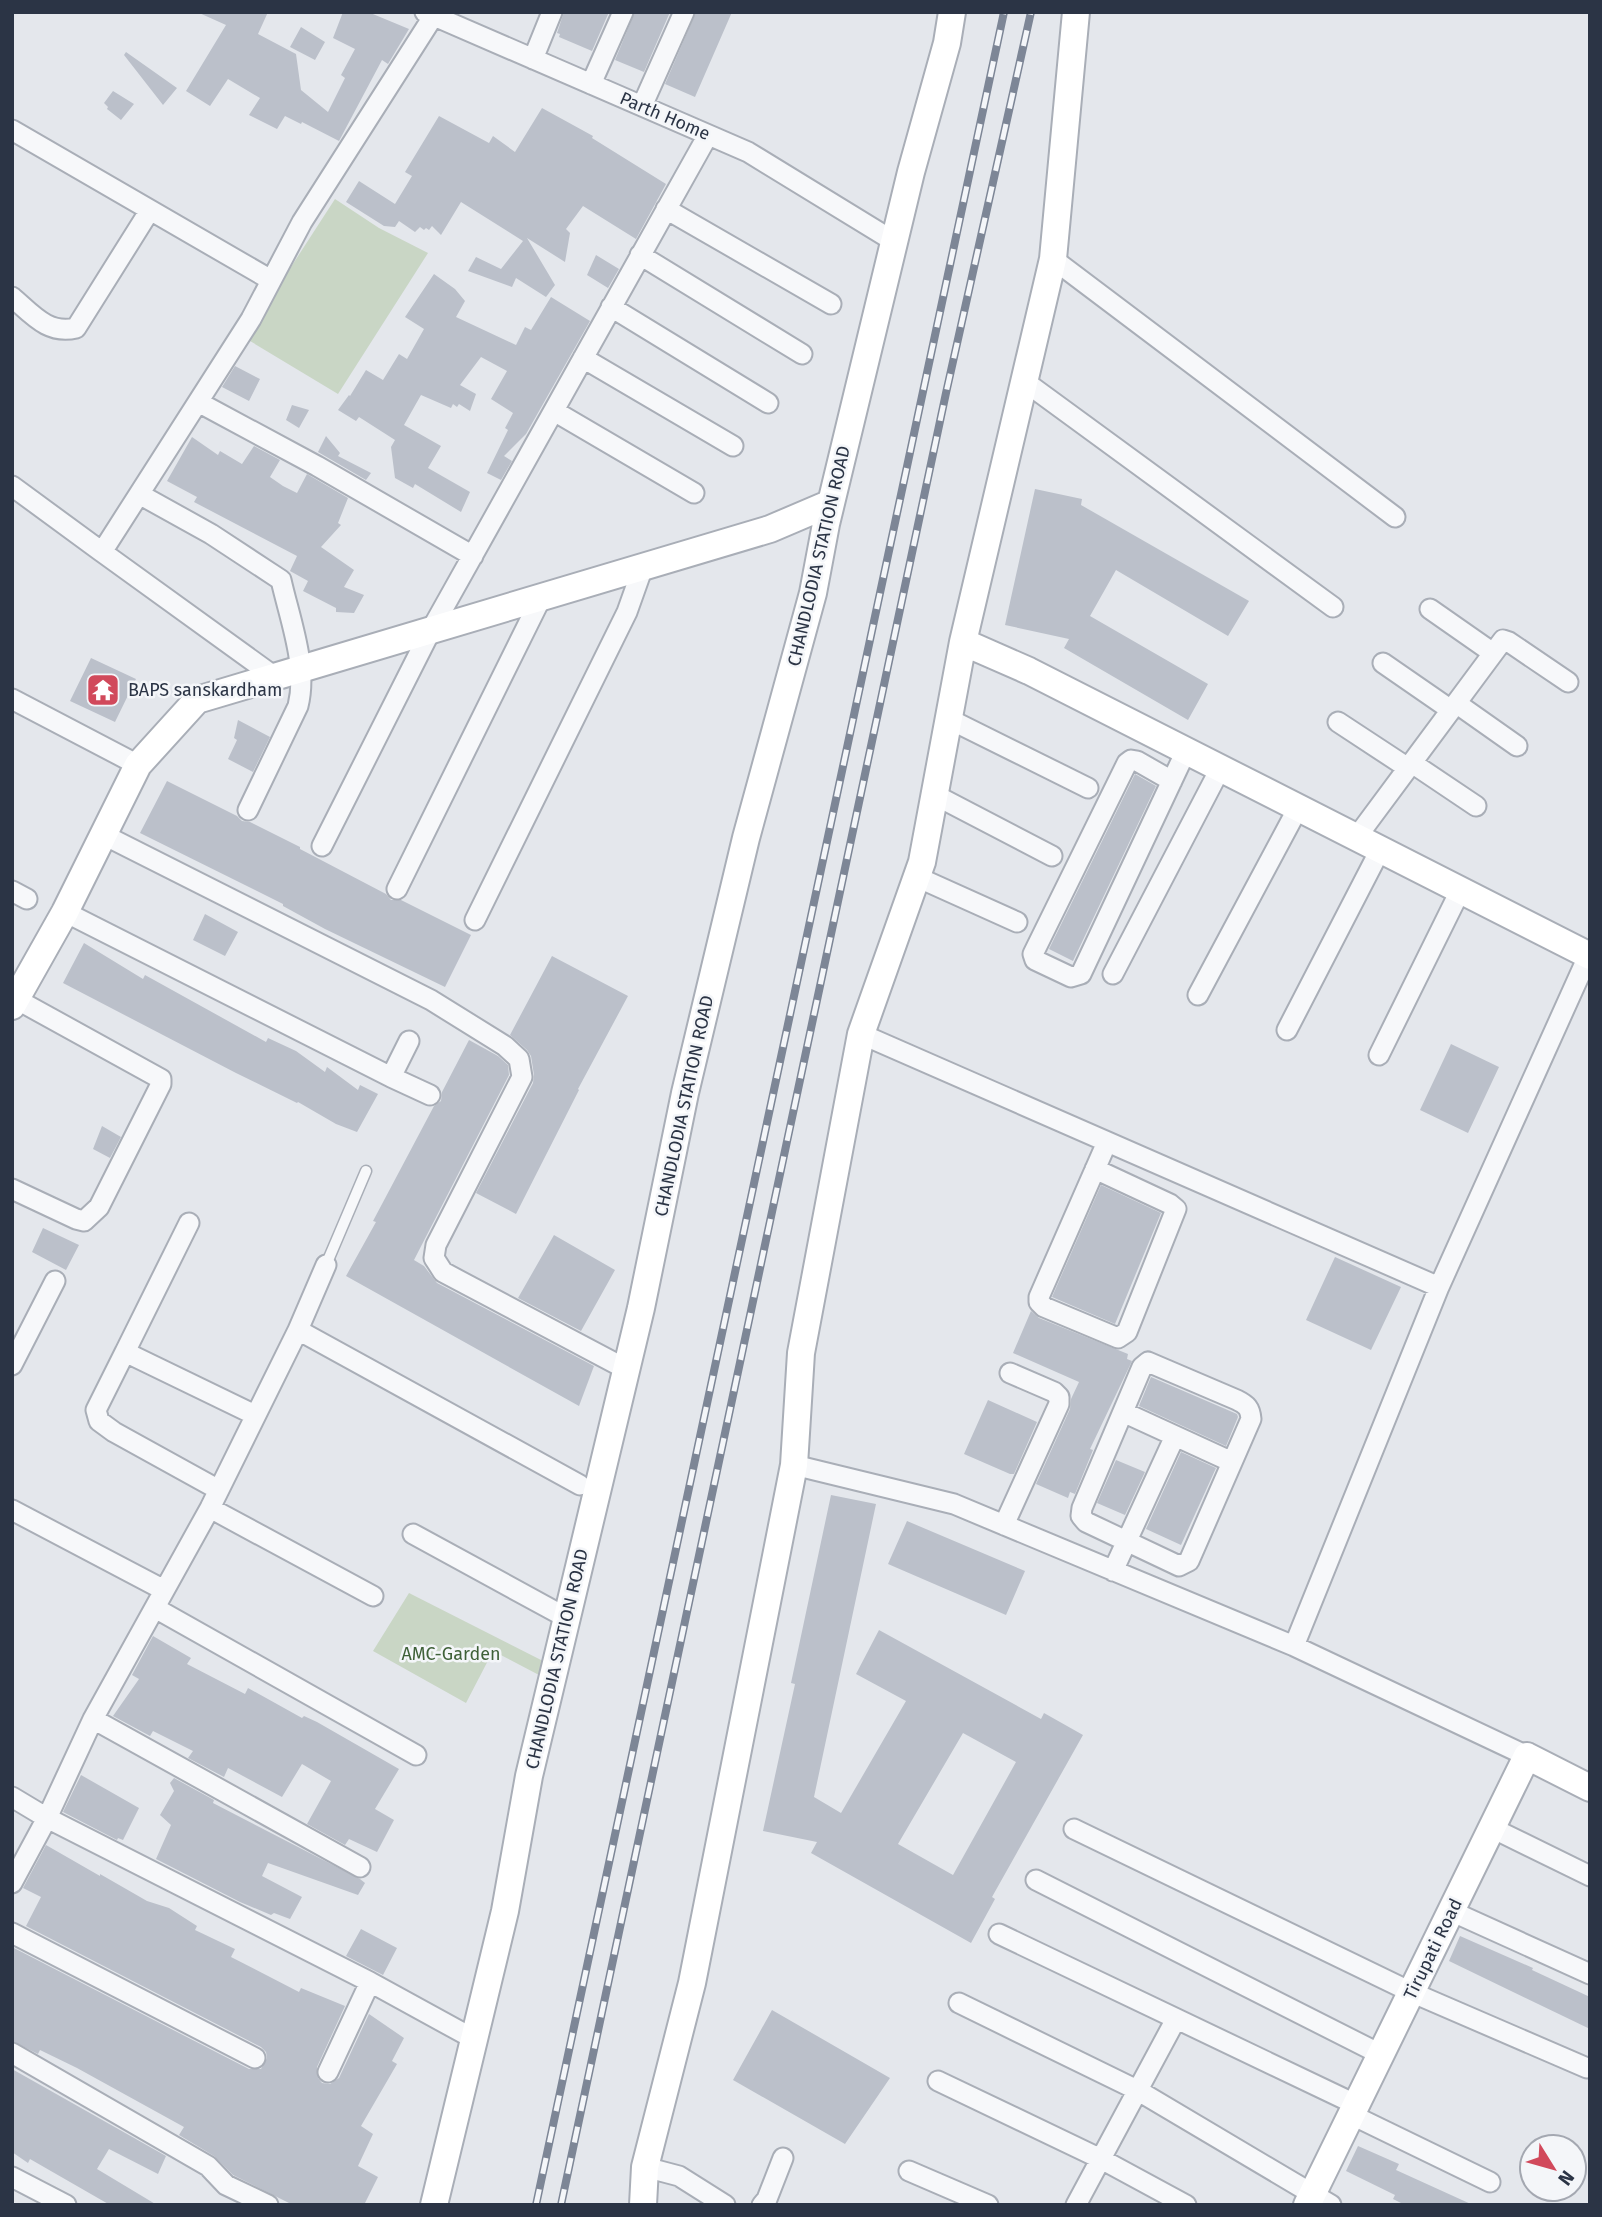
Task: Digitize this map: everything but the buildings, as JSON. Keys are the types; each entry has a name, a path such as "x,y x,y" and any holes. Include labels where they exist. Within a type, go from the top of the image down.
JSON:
{"street":[{"path":"533,59 552,12"},
{"path":"591,84 623,12"},
{"path":"642,106 684,12"},
{"name":"CHANDLODIA STATION ROAD","path":"434,2205 505,1911 529,1776 626,1369 685,1093 746,838 813,593 831,503 894,242 947,43 952,12"},
{"path":"643,2205 645,2167 692,1983 794,1465 802,1353 861,1034 917,877 964,642 1052,258 1076,12"},
{"path":"102,552 251,319 302,222 431,14"},
{"name":"Parth Home","path":"431,14 748,152 894,242"},
{"path":"12,130 271,280"},
{"path":"322,846 431,630 708,135"},
{"path":"666,209 831,304"},
{"path":"12,297 46,327 63,331 76,328 150,210"},
{"path":"640,255 802,354"},
{"path":"1052,258 1395,517"},
{"path":"611,307 768,404"},
{"path":"583,358 733,446"},
{"path":"1024,381 1333,607"},
{"path":"198,402 317,466 473,556"},
{"path":"554,411 694,494"},
{"path":"12,486 275,677"},
{"path":"139,494 211,534 281,580 301,669 302,693 248,810"},
{"path":"12,1189 76,1219 84,1221 90,1217 99,1207 161,1084 161,1079 14,1002 65,912 138,765 197,700 770,529 831,503"},
{"path":"475,920 627,612 643,567"},
{"path":"397,889 541,597"},
{"path":"1430,609 1493,653"},
{"path":"1356,838 1503,640 1568,682"},
{"path":"964,642 1029,671 1589,955 1439,1287 1294,1646"},
{"path":"1383,663 1517,746"},
{"path":"12,699 138,765"},
{"path":"949,719 1088,788"},
{"path":"1338,722 1476,806"},
{"path":"1172,781 1137,761 1131,760 1127,763 1033,954 1035,960 1072,977 1082,974 1186,751"},
{"path":"1113,974 1220,769"},
{"path":"935,795 1052,856"},
{"path":"1198,995 1297,808"},
{"path":"102,834 431,1000 505,1046 520,1059 522,1077 436,1245 434,1258 443,1272 626,1369"},
{"path":"1287,1030 1380,850"},
{"path":"917,877 1017,922"},
{"path":"1379,1055 1460,891"},
{"path":"65,912 430,1095"},
{"path":"861,1034 1439,1287"},
{"path":"391,1077 409,1041"},
{"path":"1095,1169 1176,1209 1127,1332 1118,1338 1044,1307 1039,1302 1039,1297 1095,1169 1107,1142"},
{"path":"189,1223 96,1410 99,1421 114,1432 219,1490"},
{"path":"12,1883 47,1818 93,1718 210,1508 298,1330 326,1265"},
{"path":"12,1364 55,1282"},
{"path":"298,1330 580,1485"},
{"path":"125,1352 256,1415"},
{"path":"1148,1362 1247,1405 1251,1419 1232,1462 1189,1561 1184,1565 1179,1566 1128,1542 1086,1522 1081,1516 1082,1508 1142,1367 1148,1362"},
{"path":"1004,1525 1059,1405 1059,1397 1054,1392 1010,1373"},
{"path":"1123,1412 1232,1462"},
{"path":"1113,1571 1175,1436"},
{"path":"794,1465 954,1504 1294,1646 1590,1788"},
{"path":"210,1508 373,1596"},
{"path":"12,1510 164,1590"},
{"path":"413,1534 567,1618"},
{"path":"155,1608 416,1755"},
{"path":"93,1718 360,1867"},
{"name":"Tirupati Road","path":"1317,2202 1354,2110 1527,1756"},
{"path":"12,1797 47,1818 370,1982 474,2039"},
{"path":"1492,1828 1590,1876"},
{"path":"1074,1829 1411,1992 1587,2068"},
{"path":"1036,1880 1381,2055"},
{"path":"1451,1911 1590,1974"},
{"path":"12,1933 255,2058"},
{"path":"999,1934 1176,2019 1490,2182"},
{"path":"328,2072 370,1982"},
{"path":"959,2003 1138,2090 1317,2202"},
{"path":"1076,2205 1176,2019"},
{"path":"12,2053 208,2166 226,2185 268,2205"},
{"path":"938,2081 1101,2158 1186,2205"},
{"path":"762,2205 767,2199 783,2158"},
{"path":"645,2167 679,2176 725,2205"},
{"path":"909,2171 988,2205"},
{"path":"12,2177 66,2205"}],"lane":[{"path":"326,1265 366,1171"}],"green space":[{"path":"335,199 379,228 428,253 338,394 245,338"},
{"name":"AMC-Garden","path":"409,1593 543,1661 539,1675 493,1651 466,1703 373,1651"}],"railway":[{"path":"536,2205 1004,12"},
{"path":"561,2205 946,393 1031,12"}],"place":[{"name":"BAPS sanskardham","path":"103,690"}]}
